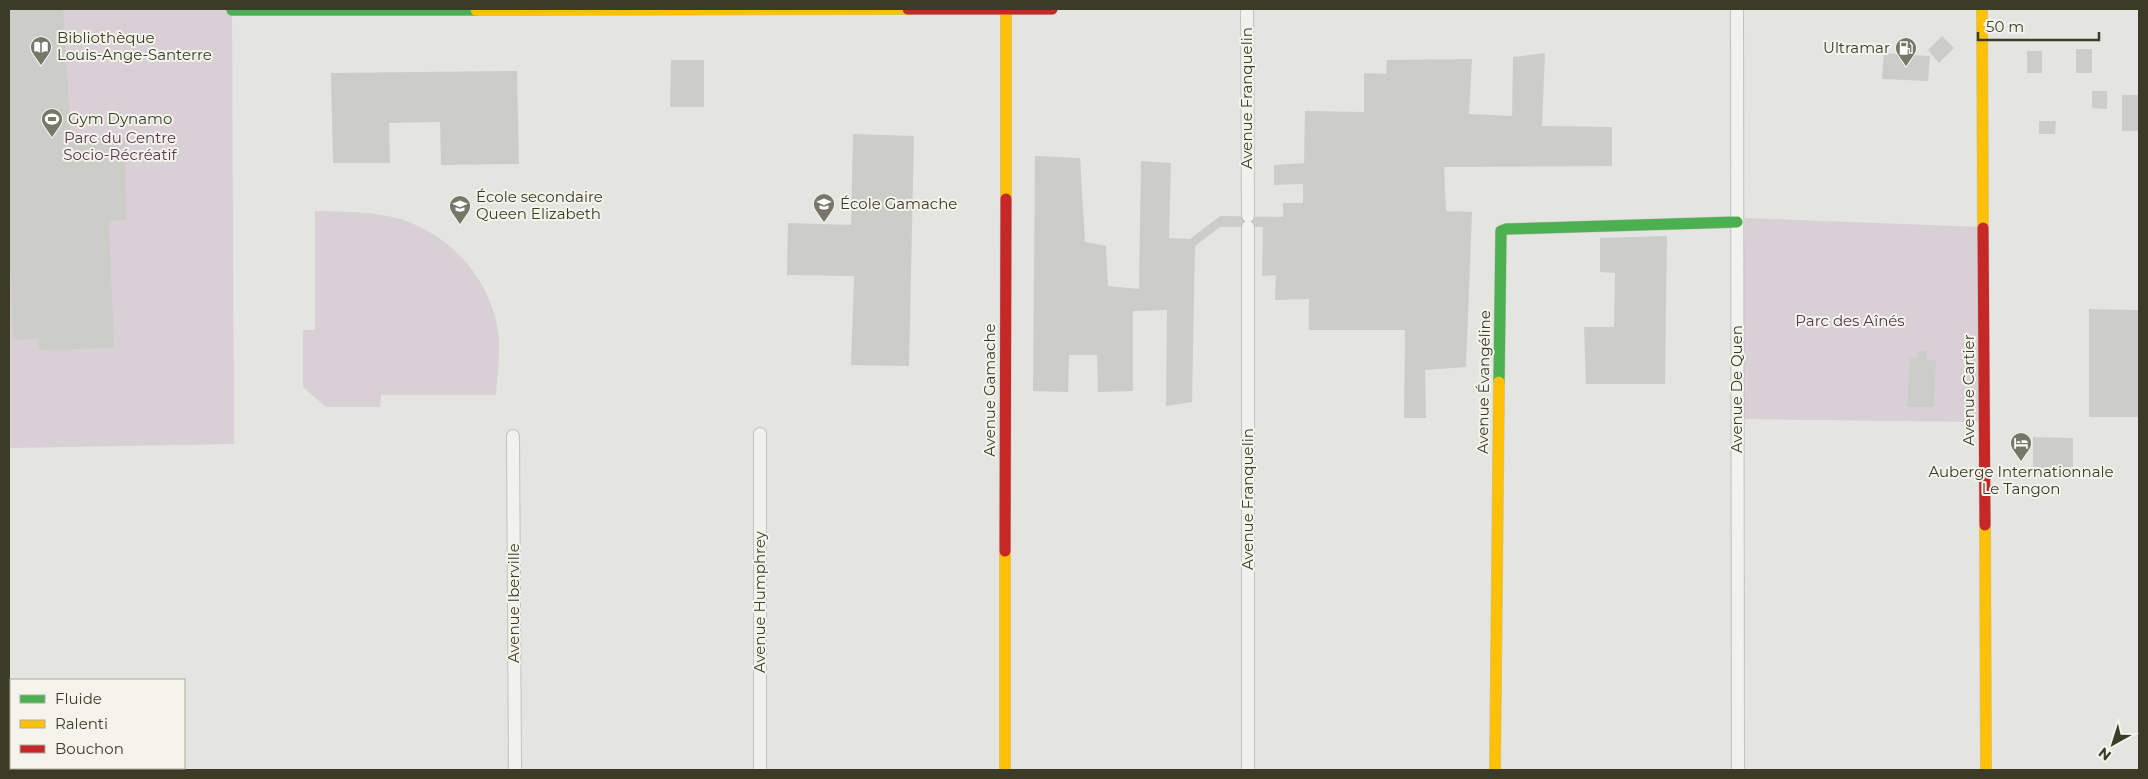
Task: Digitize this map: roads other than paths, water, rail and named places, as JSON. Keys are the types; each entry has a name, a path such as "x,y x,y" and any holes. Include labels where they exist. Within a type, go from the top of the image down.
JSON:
{"street":[{"name":"Avenue Gamache","path":"1005,770 1006,9"},
{"path":"232,10 1052,9"},
{"name":"Avenue Franquelin","path":"1247,9 1248,770"},
{"name":"Avenue De Quen","path":"1737,9 1738,770"},
{"name":"Avenue Cartier","path":"1982,9 1986,770"},
{"name":"Avenue Évangéline","path":"1495,770 1501,231 1506,228 1737,222"},
{"name":"Avenue Humphrey","path":"760,434 760,770"},
{"name":"Avenue Iberville","path":"513,436 515,770"}],"place":[{"name":"Bibliothèque Louis-Ange-Santerre","path":"41,66"},
{"name":"Ultramar","path":"1906,67"},
{"name":"Gym Dynamo","path":"52,138"},
{"name":"École Gamache","path":"824,223"},
{"name":"École secondaire Queen Elizabeth","path":"460,225"},
{"name":"Auberge Internationnale Le Tangon","path":"2021,462"}],"park label":[{"name":"Parc du Centre Socio-Récréatif","path":"120,146"},
{"name":"Parc des Aînés","path":"1850,321"}]}
